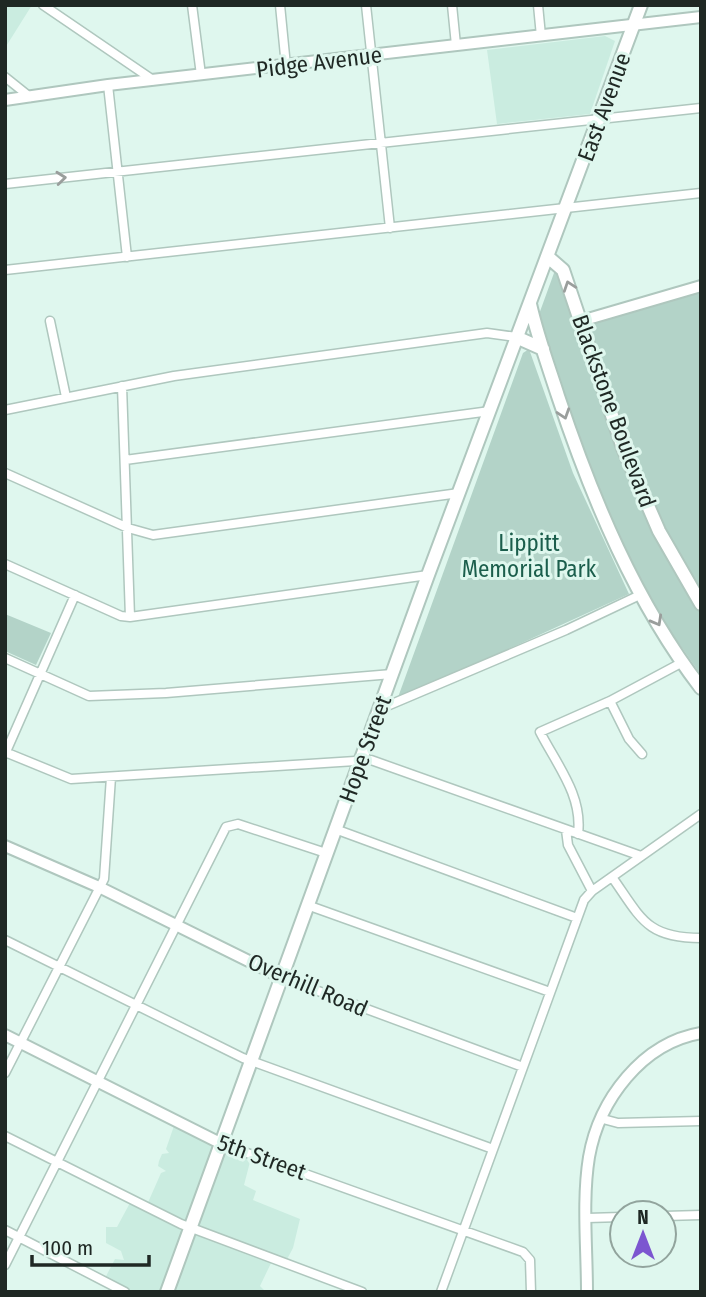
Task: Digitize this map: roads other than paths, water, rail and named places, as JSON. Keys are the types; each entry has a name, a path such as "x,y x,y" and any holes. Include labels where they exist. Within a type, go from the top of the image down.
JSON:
{"main road":[{"name":"East Avenue","path":"567,208 641,5"},
{"name":"Hope Street","path":"167,1292 428,575 567,208"},
{"name":"Blackstone Boulevard","path":"548,257 564,270 636,480 672,555 701,604"},
{"path":"530,303 543,349"},
{"name":"Blackstone Boulevard","path":"516,337 543,349 590,486 642,594 681,663 701,688"}],"street":[{"path":"43,5 153,80"},
{"path":"192,5 201,75"},
{"path":"280,5 286,66"},
{"path":"366,5 390,228"},
{"path":"452,5 456,46"},
{"path":"538,5 541,36"},
{"name":"Pidge Avenue","path":"5,100 108,85 701,17"},
{"path":"5,77 30,97"},
{"path":"108,85 127,257"},
{"path":"5,184 701,107"},
{"path":"5,270 701,193"},
{"path":"581,321 701,286"},
{"path":"50,321 66,397"},
{"path":"5,410 122,386 487,333 516,337"},
{"path":"122,386 130,617"},
{"path":"125,460 490,411"},
{"path":"5,473 128,528 153,535 460,493"},
{"path":"5,564 130,617 428,575"},
{"path":"380,709 566,631 642,594"},
{"path":"75,595 6,753 66,778 361,760 380,762 641,856"},
{"path":"5,658 89,696 166,693 393,674"},
{"path":"578,834 580,818 576,799 540,732 610,701 681,663"},
{"path":"610,701 629,739 642,754"},
{"path":"5,1073 104,879 111,777"},
{"path":"441,1292 577,918 592,891 701,814"},
{"path":"5,1265 223,832 230,825 263,831 327,853"},
{"path":"335,830 577,918"},
{"path":"566,830 568,845 592,891"},
{"name":"Overhill Road","path":"5,846 99,887 282,978 523,1067"},
{"path":"612,877 647,923 673,938 701,938"},
{"path":"307,905 550,992"},
{"path":"5,940 252,1060 494,1149"},
{"path":"587,1292 590,1156 603,1119 616,1093 643,1059 678,1038 701,1033"},
{"name":"5th Street","path":"5,1035 222,1144 528,1255 531,1292"},
{"path":"603,1119 618,1123 701,1121"},
{"path":"5,1136 191,1227 362,1292"},
{"path":"678,1216 701,1215"},
{"path":"587,1218 608,1217"},
{"path":"5,1230 125,1292"}],"park label":[{"name":"Lippitt Memorial Park","path":"529,556"}]}
